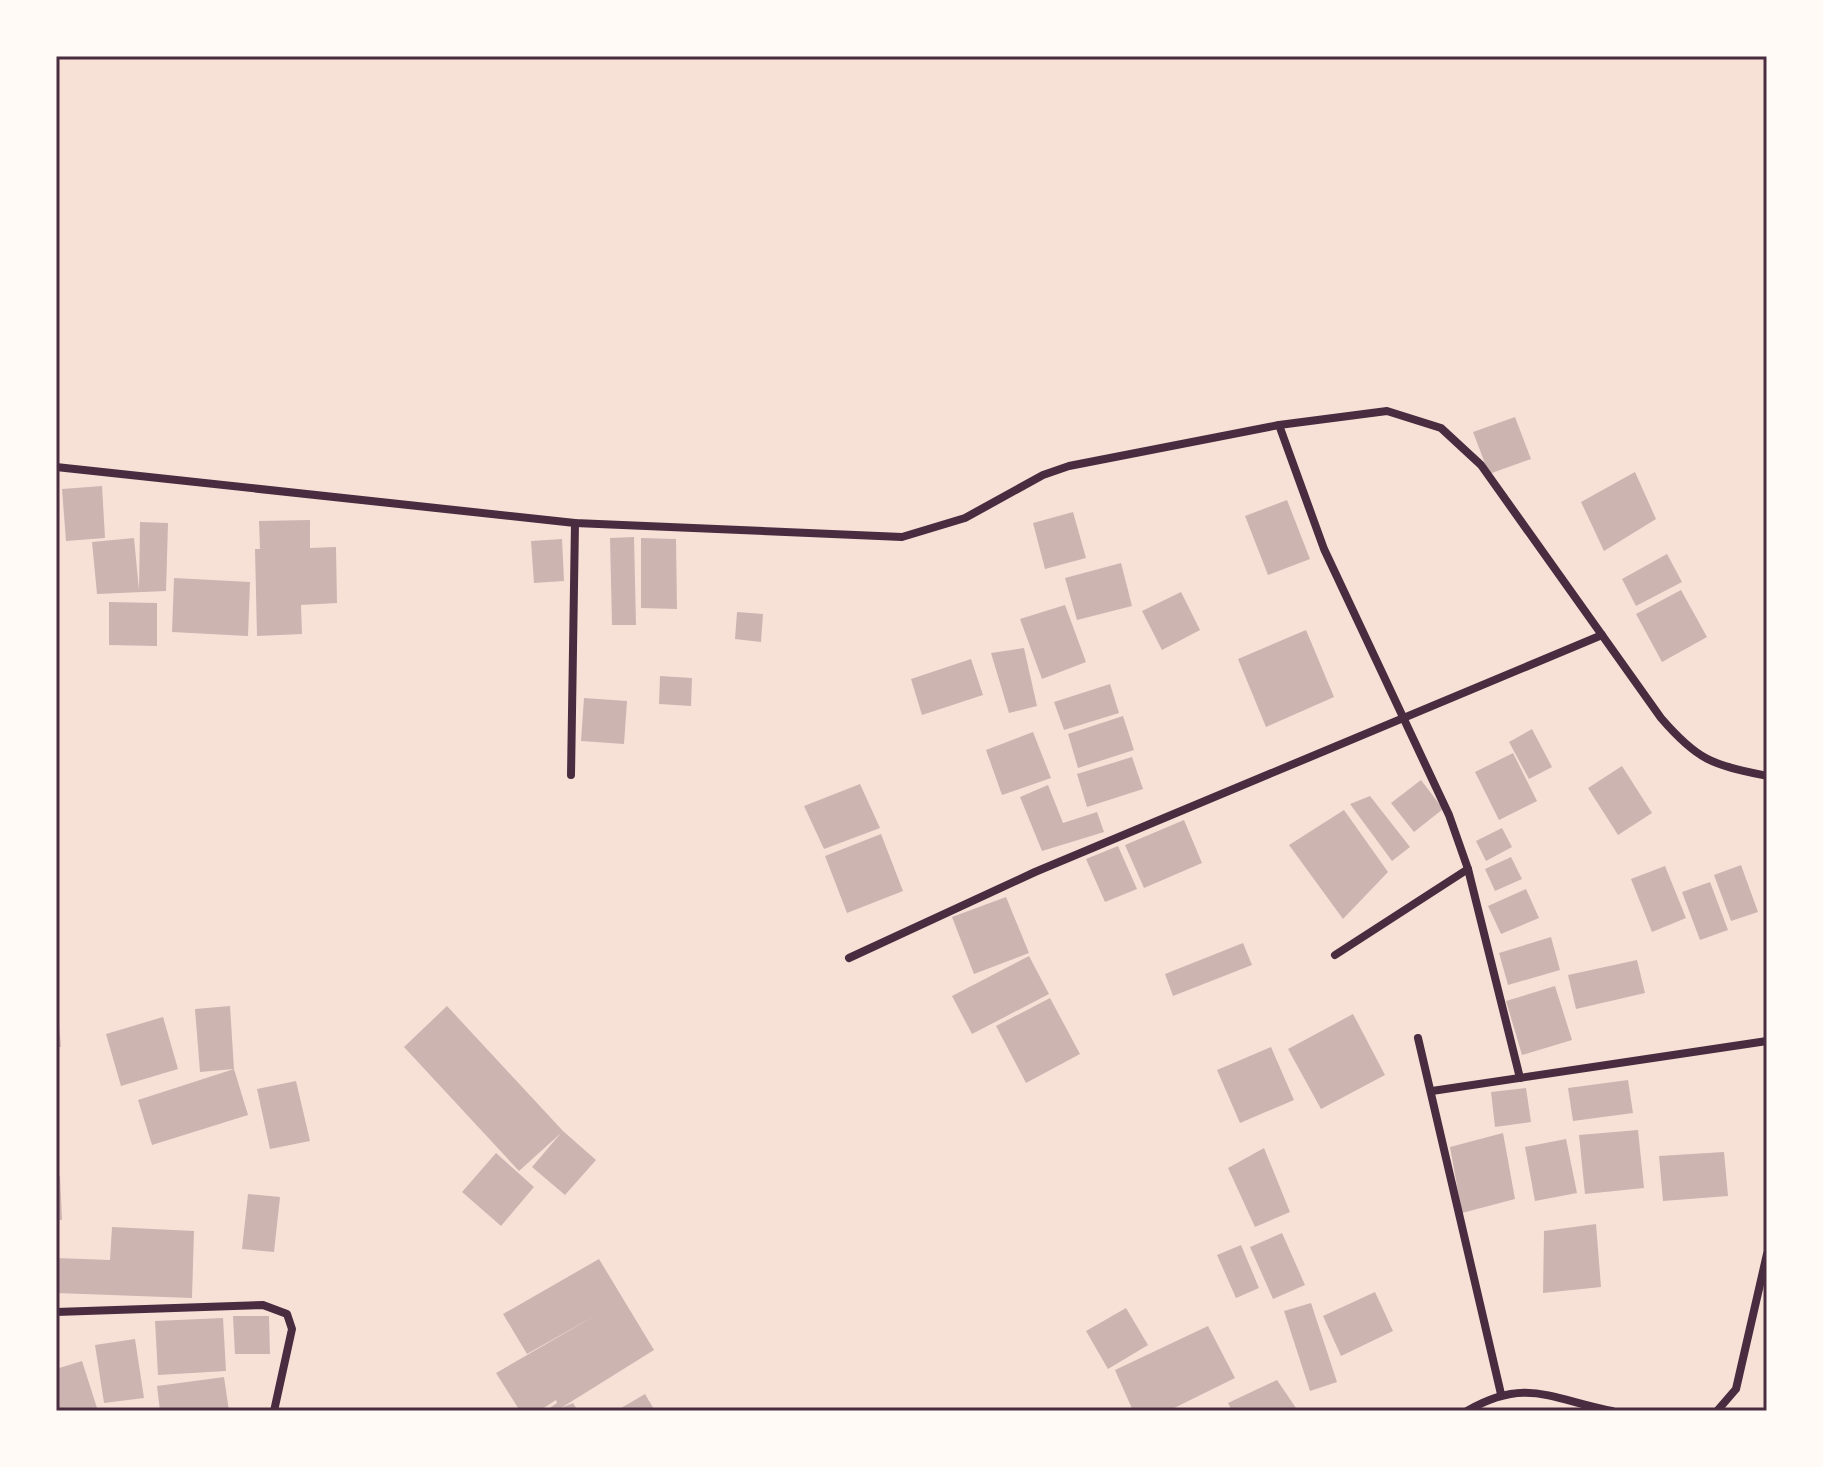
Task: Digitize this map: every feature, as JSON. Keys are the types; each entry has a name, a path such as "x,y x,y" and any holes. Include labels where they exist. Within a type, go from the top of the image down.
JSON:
{"street":[{"path":"56,467 575,523 902,537 965,518 1043,475 1069,466 1279,425 1387,411 1441,428 1481,465 1661,718 1687,748 1712,764 1767,776"},
{"path":"1279,425 1324,549 1449,815 1468,869 1520,1078"},
{"path":"571,775 575,523"},
{"path":"849,958 1035,872 1602,635"},
{"path":"1335,955 1468,869"},
{"path":"1418,1038 1501,1390"},
{"path":"1432,1091 1767,1041"},
{"path":"1717,1411 1736,1389 1767,1254"},
{"path":"56,1312 263,1305 279,1309 287,1314 292,1329 274,1411"},
{"path":"1467,1411 1501,1390 1531,1391 1612,1411"}],"building":[{"path":"1515,417 1531,459 1489,474 1473,432"},
{"path":"1635,472 1656,519 1604,551 1581,502"},
{"path":"102,486 105,538 66,541 62,489"},
{"path":"1287,500 1310,559 1268,575 1245,516"},
{"path":"1073,512 1086,558 1045,569 1033,523"},
{"path":"310,520 310,548 336,547 337,603 301,605 302,634 257,636 255,549 260,549 259,521"},
{"path":"140,522 168,523 166,591 97,594 92,542 134,538 139,590"},
{"path":"634,537 636,625 612,625 610,538"},
{"path":"641,538 676,539 677,609 641,608"},
{"path":"562,539 564,581 534,583 531,541"},
{"path":"1667,554 1682,582 1636,606 1622,579"},
{"path":"1121,563 1132,606 1077,620 1065,578"},
{"path":"174,578 250,582 248,636 172,632"},
{"path":"1681,590 1707,637 1662,662 1636,614"},
{"path":"1181,592 1200,630 1162,650 1142,611"},
{"path":"109,602 157,603 157,646 109,645"},
{"path":"1065,605 1086,662 1042,679 1020,619"},
{"path":"737,612 763,614 761,642 735,639"},
{"path":"1306,630 1334,697 1266,727 1238,659"},
{"path":"1024,648 1037,706 1009,713 991,653"},
{"path":"971,659 983,695 922,715 911,679"},
{"path":"660,676 692,678 691,706 659,704"},
{"path":"1110,684 1119,713 1064,730 1054,702"},
{"path":"584,698 627,701 624,744 581,741"},
{"path":"1123,716 1134,750 1078,768 1068,734"},
{"path":"1532,729 1552,767 1529,779 1509,742"},
{"path":"1033,732 1051,778 1002,795 986,750"},
{"path":"1513,753 1537,801 1499,820 1475,772"},
{"path":"1132,757 1143,789 1087,807 1077,774"},
{"path":"1622,766 1652,813 1618,835 1588,788"},
{"path":"1421,780 1443,809 1414,832 1391,803"},
{"path":"860,784 880,828 824,849 804,806"},
{"path":"1048,785 1063,823 1097,812 1104,832 1042,851 1020,797"},
{"path":"1370,796 1410,847 1392,861 1350,804"},
{"path":"1344,810 1388,872 1343,919 1289,845"},
{"path":"1184,820 1202,863 1144,888 1125,845"},
{"path":"1502,828 1512,847 1486,861 1476,841"},
{"path":"881,834 903,891 847,913 825,856"},
{"path":"1118,846 1137,889 1105,902 1086,859"},
{"path":"1511,857 1522,879 1495,891 1485,869"},
{"path":"1741,865 1758,912 1731,921 1714,875"},
{"path":"1665,866 1686,918 1652,932 1631,879"},
{"path":"1710,882 1728,930 1700,940 1682,892"},
{"path":"1526,889 1539,918 1501,934 1488,906"},
{"path":"1006,897 1029,953 974,974 952,917"},
{"path":"1551,937 1560,970 1508,985 1499,953"},
{"path":"1243,943 1252,965 1173,996 1165,974"},
{"path":"1029,956 1049,994 972,1034 952,996"},
{"path":"1637,960 1645,993 1576,1009 1568,975"},
{"path":"1555,986 1572,1040 1522,1055 1506,1001"},
{"path":"56,988 61,1047 56,1047"},
{"path":"1050,998 1080,1054 1026,1083 996,1026"},
{"path":"230,1006 234,1069 200,1072 195,1009"},
{"path":"447,1006 563,1131 596,1160 565,1195 532,1167 561,1133 519,1171 404,1047"},
{"path":"1353,1014 1385,1075 1321,1109 1288,1049"},
{"path":"163,1017 178,1069 121,1086 106,1034"},
{"path":"1271,1047 1294,1100 1240,1123 1217,1070"},
{"path":"234,1069 248,1115 152,1145 138,1100"},
{"path":"1628,1080 1633,1113 1573,1121 1568,1088"},
{"path":"296,1081 310,1141 270,1149 257,1089"},
{"path":"1526,1088 1531,1122 1495,1127 1491,1092"},
{"path":"1638,1130 1644,1188 1585,1194 1579,1135"},
{"path":"1503,1133 1515,1199 1462,1213 1450,1147"},
{"path":"1566,1139 1577,1193 1535,1201 1525,1147"},
{"path":"1264,1148 1290,1212 1255,1227 1228,1168"},
{"path":"1724,1152 1728,1196 1663,1201 1659,1156"},
{"path":"496,1153 534,1187 501,1226 462,1192"},
{"path":"60,1176 62,1220 56,1220 56,1177"},
{"path":"248,1194 280,1197 274,1252 242,1249"},
{"path":"1596,1224 1601,1287 1543,1293 1544,1231"},
{"path":"112,1227 194,1231 192,1298 56,1293 56,1258 110,1260"},
{"path":"1282,1233 1305,1285 1273,1299 1250,1247"},
{"path":"1241,1245 1259,1288 1236,1298 1217,1255"},
{"path":"599,1259 654,1350 561,1408 573,1403 578,1411 545,1411 557,1403 556,1400 539,1411 520,1411 496,1373 598,1314 527,1354 503,1314"},
{"path":"1375,1292 1393,1331 1341,1356 1323,1316"},
{"path":"1311,1303 1337,1382 1310,1391 1284,1311"},
{"path":"1126,1308 1148,1345 1108,1369 1086,1331"},
{"path":"233,1316 269,1316 270,1354 235,1354"},
{"path":"223,1318 226,1371 158,1375 155,1321"},
{"path":"1208,1326 1235,1378 1168,1411 1133,1411 1115,1370"},
{"path":"135,1339 144,1398 104,1403 95,1345"},
{"path":"82,1361 98,1411 56,1411 56,1369"},
{"path":"224,1377 229,1411 160,1411 157,1386"},
{"path":"1277,1380 1298,1411 1232,1411 1228,1403"},
{"path":"645,1394 655,1411 616,1411"}]}
